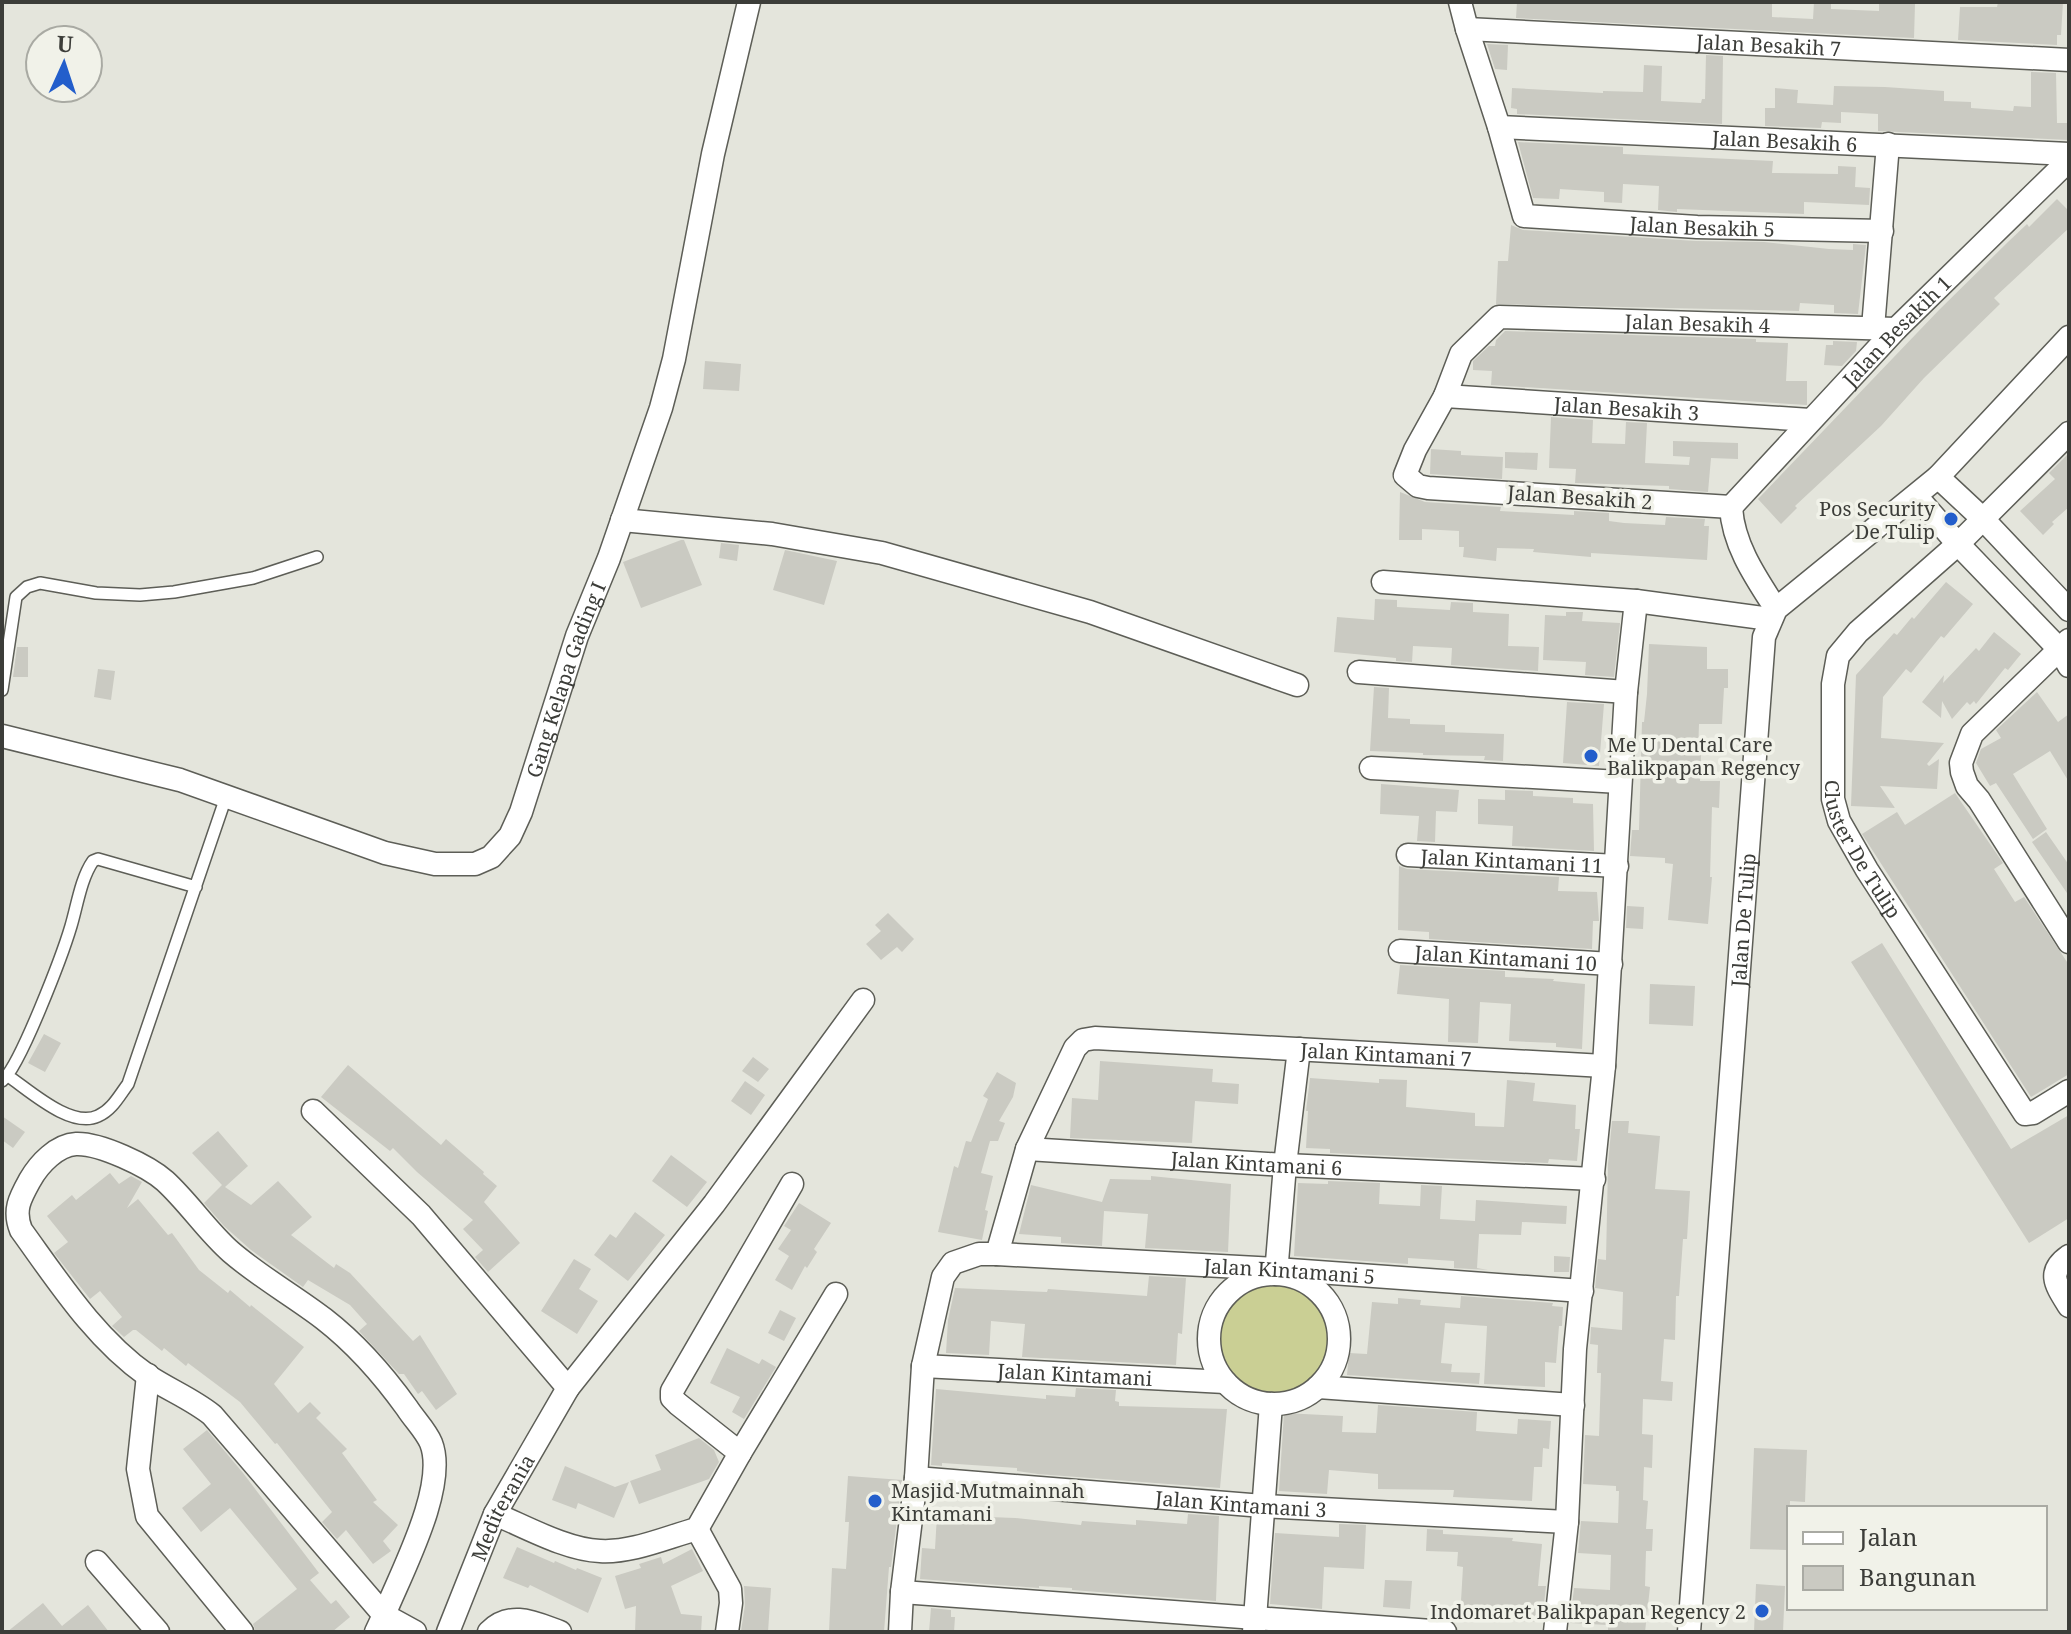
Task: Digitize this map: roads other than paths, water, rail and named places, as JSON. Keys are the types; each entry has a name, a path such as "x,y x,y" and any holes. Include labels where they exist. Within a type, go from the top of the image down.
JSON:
{"street":[{"name":"Gang Kelapa Gading I","path":"2,736 180,780 385,853 435,864 475,864 491,857 510,836 521,812 577,636 622,520 674,359 713,154 749,2"},
{"path":"1460,2 1499,127"},
{"name":"Jalan Besakih 7","path":"1467,29 2069,60"},
{"name":"Jalan Besakih 6","path":"1499,127 1888,144 2069,157"},
{"name":"Jalan Besakih 5","path":"1499,127 1524,216 1697,227 1882,231"},
{"path":"1884,328 1882,231 1888,144"},
{"name":"Jalan Besakih 1","path":"1731,507 1810,420 1884,328 2069,157"},
{"name":"Jalan Besakih 4","path":"1445,396 1461,354 1499,317 1884,328"},
{"path":"1383,582 1773,614 1938,477 2069,337"},
{"name":"Jalan Besakih 3","path":"1445,396 1810,420"},
{"name":"Jalan Besakih 2","path":"1445,396 1405,475 1418,486 1731,507"},
{"name":"Cluster De Tulip","path":"2069,433 1958,544 1858,632 1838,656 1833,684 1833,799 1839,821 1867,870 2025,1114 2033,1113 2069,1091"},
{"path":"1938,477 1983,519 2069,610"},
{"path":"1916,496 1958,544 2066,652 1972,734 1961,763 1967,786 2069,942"},
{"path":"1731,507 1732,527 1773,614"},
{"path":"622,520 772,534 882,553 1090,612 1297,685"},
{"path":"1555,1632 1567,1522 1575,1349 1604,1066 1626,692 1636,601"},
{"name":"Jalan De Tulip","path":"1689,1632 1764,637 1773,614"},
{"path":"1359,672 1626,692"},
{"path":"1371,768 1620,782"},
{"name":"Jalan Kintamani 11","path":"1408,855 1617,866"},
{"name":"Jalan Kintamani 10","path":"1400,951 1611,964"},
{"name":"Mediterania","path":"448,1632 495,1514 568,1388 714,1204 863,1000"},
{"path":"997,1254 1027,1149 1075,1048 1083,1040 1095,1038 1299,1049"},
{"name":"Jalan Kintamani 7","path":"1276,1272 1299,1049 1604,1066"},
{"path":"313,1111 421,1215 568,1388"},
{"path":"380,1623 428,1507 435,1466 431,1442 399,1397 352,1343 327,1321 231,1252 163,1179 104,1150 76,1144 55,1151 33,1174 19,1200 16,1217 21,1230 77,1308 117,1350 148,1375 212,1415 380,1623 415,1632"},
{"name":"Jalan Kintamani 6","path":"1027,1149 1594,1179"},
{"path":"740,1453 678,1404 672,1398 672,1391 792,1184"},
{"name":"Jalan Kintamani 5","path":"900,1632 916,1478 923,1366 943,1277 953,1263 979,1254 997,1254 1582,1291"},
{"path":"2069,1256 2057,1265 2055,1275 2059,1291 2069,1306"},
{"path":"1276,1272 1301,1280 1322,1295 1338,1325 1339,1342 1336,1359 1318,1387 1288,1402 1271,1404 1254,1401 1225,1382 1210,1353 1210,1327 1218,1304 1230,1291 1243,1281 1276,1272"},
{"path":"495,1514 580,1548 599,1551 617,1551 697,1529 836,1294"},
{"name":"Jalan Kintamani","path":"923,1366 1225,1382"},
{"path":"148,1375 138,1469 147,1516 242,1632"},
{"path":"1318,1387 1573,1405"},
{"path":"1255,1624 1271,1404"},
{"name":"Jalan Kintamani 3","path":"916,1478 1263,1506 1567,1522"},
{"path":"697,1529 730,1589 727,1632"},
{"path":"97,1562 158,1632"},
{"path":"902,1592 1255,1624 1445,1632"},
{"path":"489,1632 508,1620 524,1619 560,1632"}],"lane":[{"path":"2,690 16,597 27,587 40,583 96,593 140,595 174,592 253,578 317,557"},
{"path":"196,887 98,859 93,861 68,938 5,1078 61,1113 81,1119 96,1118 112,1107 128,1084 196,887 226,797"}],"place":[{"name":"Pos Security De Tulip","path":"1951,519"},
{"name":"Me U Dental Care Balikpapan Regency","path":"1591,756"},
{"name":"Masjid Mutmainnah Kintamani","path":"875,1501"},
{"name":"Indomaret Balikpapan Regency 2","path":"1762,1611"}]}
